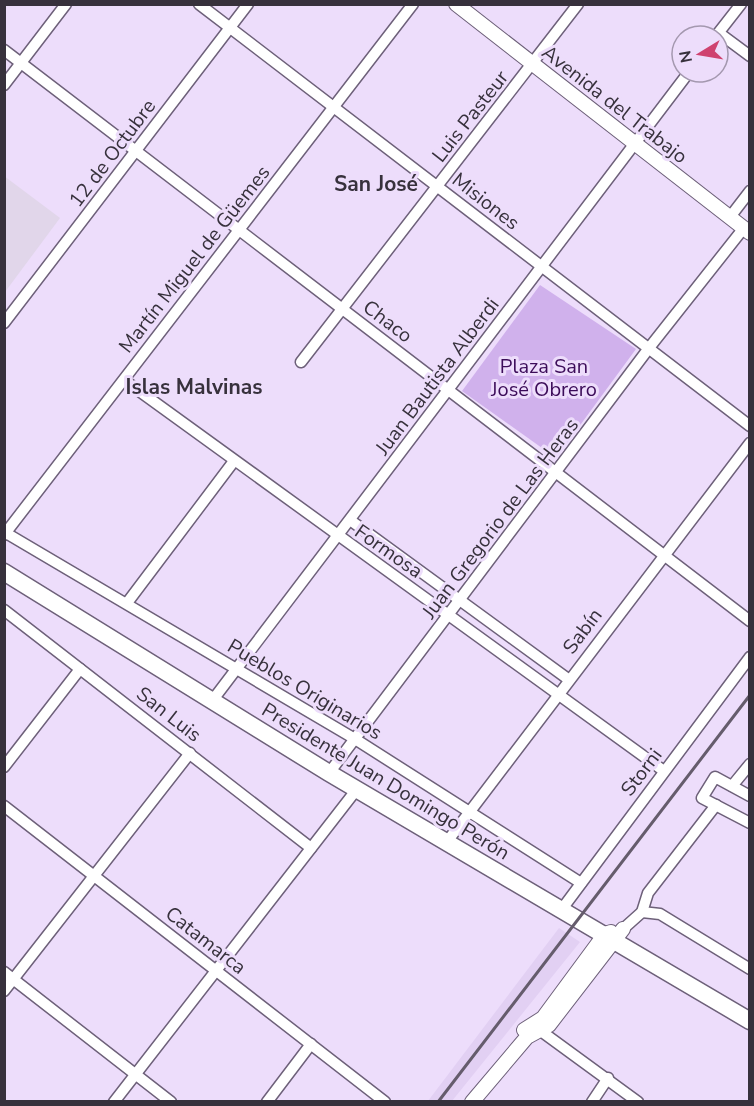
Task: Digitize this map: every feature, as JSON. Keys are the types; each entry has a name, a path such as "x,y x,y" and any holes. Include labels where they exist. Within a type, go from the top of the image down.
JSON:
{"main road":[{"name":"Avenida del Trabajo","path":"456,4 746,231"},
{"name":"Presidente Juan Domingo Perón","path":"4,572 329,773 561,909 614,934 750,1021"},
{"path":"472,1101 508,1057 514,1041 522,1031 549,1025 614,934"}],"street":[{"path":"4,84 66,4"},
{"name":"Misiones","path":"199,4 750,426"},
{"name":"12 de Octubre","path":"4,323 248,4"},
{"name":"Martín Miguel de Güemes","path":"5,534 413,4"},
{"name":"Luis Pasteur","path":"301,362 578,4"},
{"path":"724,24 736,6"},
{"path":"730,42 750,56"},
{"name":"Chaco","path":"4,50 750,621"},
{"name":"Juan Bautista Alberdi","path":"212,701 680,84"},
{"path":"730,217 750,191"},
{"name":"Juan Gregorio de Las Heras","path":"329,773 461,601 649,348 746,231"},
{"name":"Formosa","path":"124,380 338,537 558,692 664,771"},
{"name":"Sabín","path":"446,843 558,692 750,443"},
{"path":"127,603 234,461"},
{"name":"Formosa","path":"350,520 568,679"},
{"name":"Pueblos Originarios","path":"5,534 127,603 355,739 581,883"},
{"name":"San Luis","path":"4,610 311,848"},
{"name":"Storni","path":"561,909 750,657"},
{"path":"4,767 80,669"},
{"path":"4,991 9,975 93,875 190,753"},
{"path":"732,786 750,764"},
{"path":"750,796 715,777 702,798 750,823"},
{"path":"114,1101 357,789"},
{"path":"614,934 642,912 648,893 716,805"},
{"name":"Catamarca","path":"4,806 385,1101"},
{"path":"642,912 660,914 750,969"},
{"path":"9,975 171,1101"},
{"path":"537,1028 638,1101"},
{"path":"267,1101 311,1044"},
{"path":"591,1101 608,1078"}],"shaded area":[{"path":"4,176 60,218 5,292 4,292"},
{"path":"559,928 580,942 452,1101 428,1101"}],"green space":[{"name":"Plaza San José Obrero","path":"540,285 636,349 556,458 462,391"}],"railway":[{"path":"438,1102 750,695"}],"district":[{"name":"San José","path":"376,184"},
{"name":"Islas Malvinas","path":"194,387"}]}
